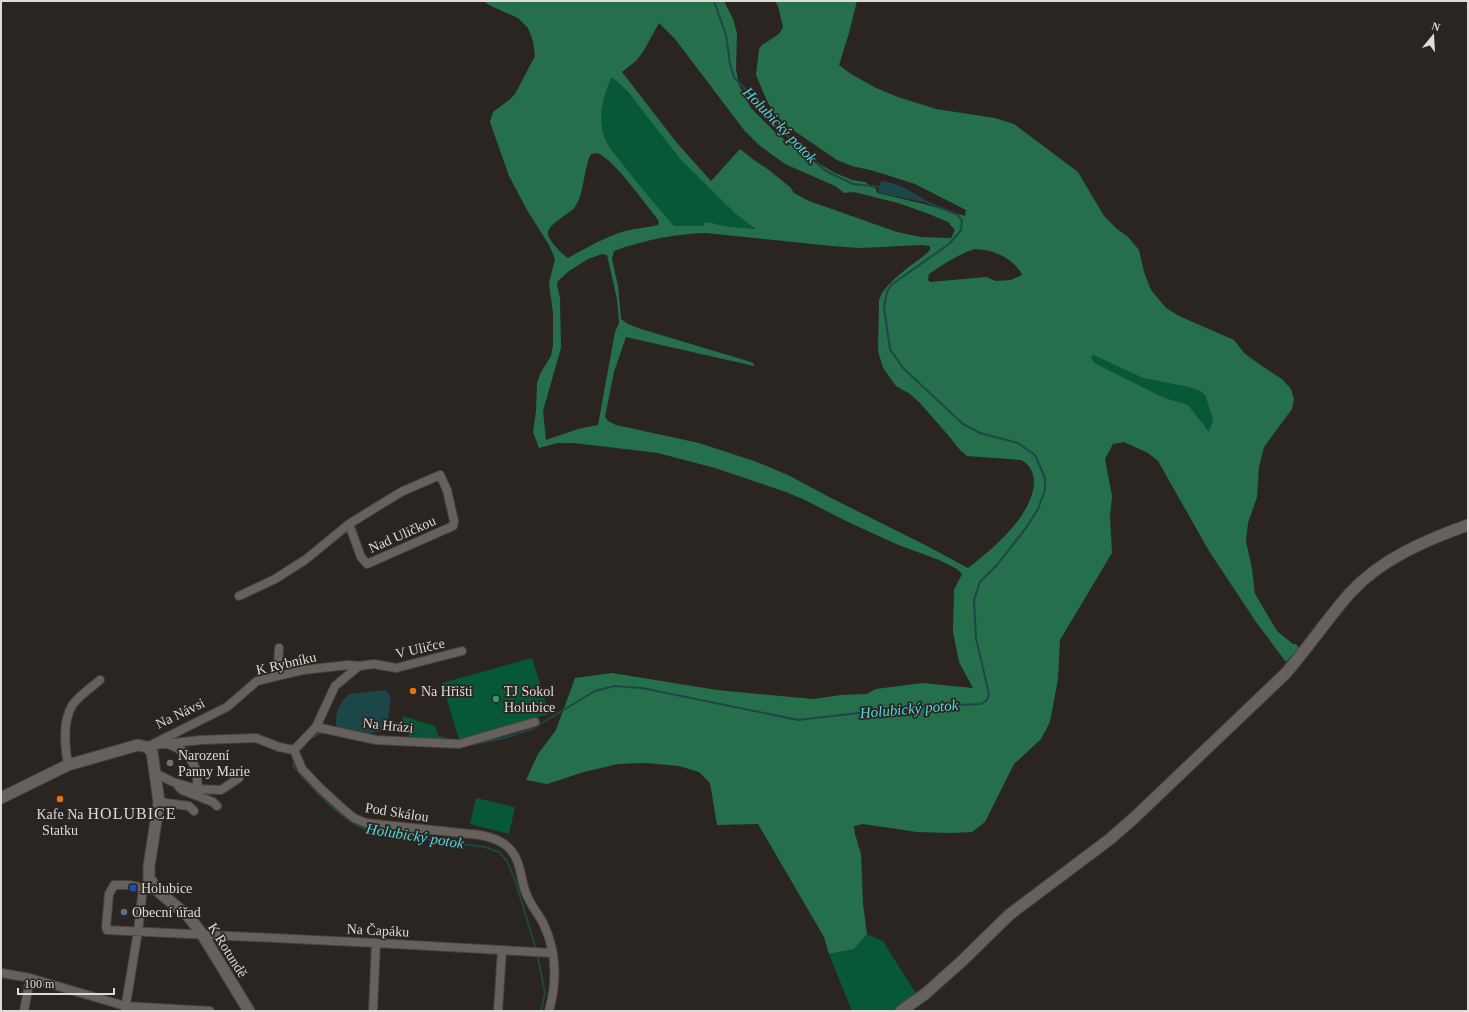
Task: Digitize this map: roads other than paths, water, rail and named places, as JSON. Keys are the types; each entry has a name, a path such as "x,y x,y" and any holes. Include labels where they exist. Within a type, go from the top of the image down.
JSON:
{"street":[{"name":"Nad Uličkou","path":"239,596 275,579 305,560 349,524 401,492 440,475 447,490 454,521 453,526 367,564 361,557 349,524"},
{"path":"901,1011 925,994 962,961 1009,915 1110,839 1134,818 1285,674 1350,593 1374,572 1409,550 1446,533 1468,525"},
{"path":"273,677 278,666 279,648"},
{"name":"V Uličce","path":"359,666 374,664 396,668 462,651"},
{"name":"K Rybníku","path":"227,707 257,681 303,670 348,665 359,666"},
{"path":"294,750 316,726 335,686 359,666"},
{"path":"68,765 65,742 70,710 77,700 100,680"},
{"name":"Na Návsi","path":"147,747 227,707"},
{"name":"Na Hrázi","path":"316,726 376,740 459,744 535,722"},
{"name":"Na Návsi","path":"1,798 68,765 138,745 147,747 202,740 256,738 279,747 294,750"},
{"name":"Na Návsi","path":"165,744 178,748 187,754 198,777 197,789"},
{"name":"Na Návsi","path":"147,747 152,752 160,802"},
{"name":"Pod Skálou","path":"294,750 302,769 321,789 354,818 366,823 480,834 493,837 508,846 520,867 526,894 544,924 550,940 555,965 555,978 549,1011"},
{"path":"155,773 173,782 197,789 221,790 239,778"},
{"path":"173,782 182,790 213,802 218,806"},
{"path":"125,1009 138,931 143,888 149,878 148,866 160,802 189,806 194,811"},
{"name":"K Rotundě","path":"149,878 158,891 188,917 202,934 249,1011"},
{"name":"Na Čapáku","path":"143,888 129,885 114,885 109,894 106,927 108,930 553,953"},
{"path":"143,888 158,891"},
{"path":"373,1011 376,943"},
{"path":"498,1011 502,950"},
{"path":"1,973 30,978 125,1009 210,1011"},
{"path":"24,1011 30,978"}],"water":[{"path":"881,181 905,188 926,201 924,202 878,193"},
{"path":"385,690 391,697 388,720 383,730 366,733 336,726 338,708 349,694"}],"waterway":[{"name":"Holubický potok","path":"714,1 726,35 730,64 734,77 802,151 826,171 853,184 880,187"},
{"name":"Holubický potok","path":"474,744 504,738 532,729 595,691 614,686 642,688 798,720 911,707 981,704 987,700 989,694 976,638 974,600 980,582 997,565 1026,528 1038,509 1045,490 1045,478 1035,455 1018,443 980,433 963,424 903,368 890,349 884,307 887,292 891,285 949,244 961,230 962,221 958,215 924,201"},
{"name":"Holubický potok","path":"386,720 450,740"},
{"name":"Holubický potok","path":"311,738 323,732"},
{"name":"Holubický potok","path":"295,761 293,766 319,795 349,820 360,827 372,832 485,847 499,852 507,861 515,880 536,949"},
{"name":"Holubický potok","path":"537,953 545,993 541,1011"}],"place":[{"name":"Na Hřišti","path":"413,691"},
{"name":"TJ Sokol Holubice","path":"496,699"},
{"name":"Narození Panny Marie","path":"170,763"},
{"name":"Kafe Na Statku","path":"60,799"},
{"name":"Holubice","path":"133,888"},
{"name":"Obecní úřad","path":"124,912"}],"district":[{"name":"HOLUBICE","path":"132,813"}]}
